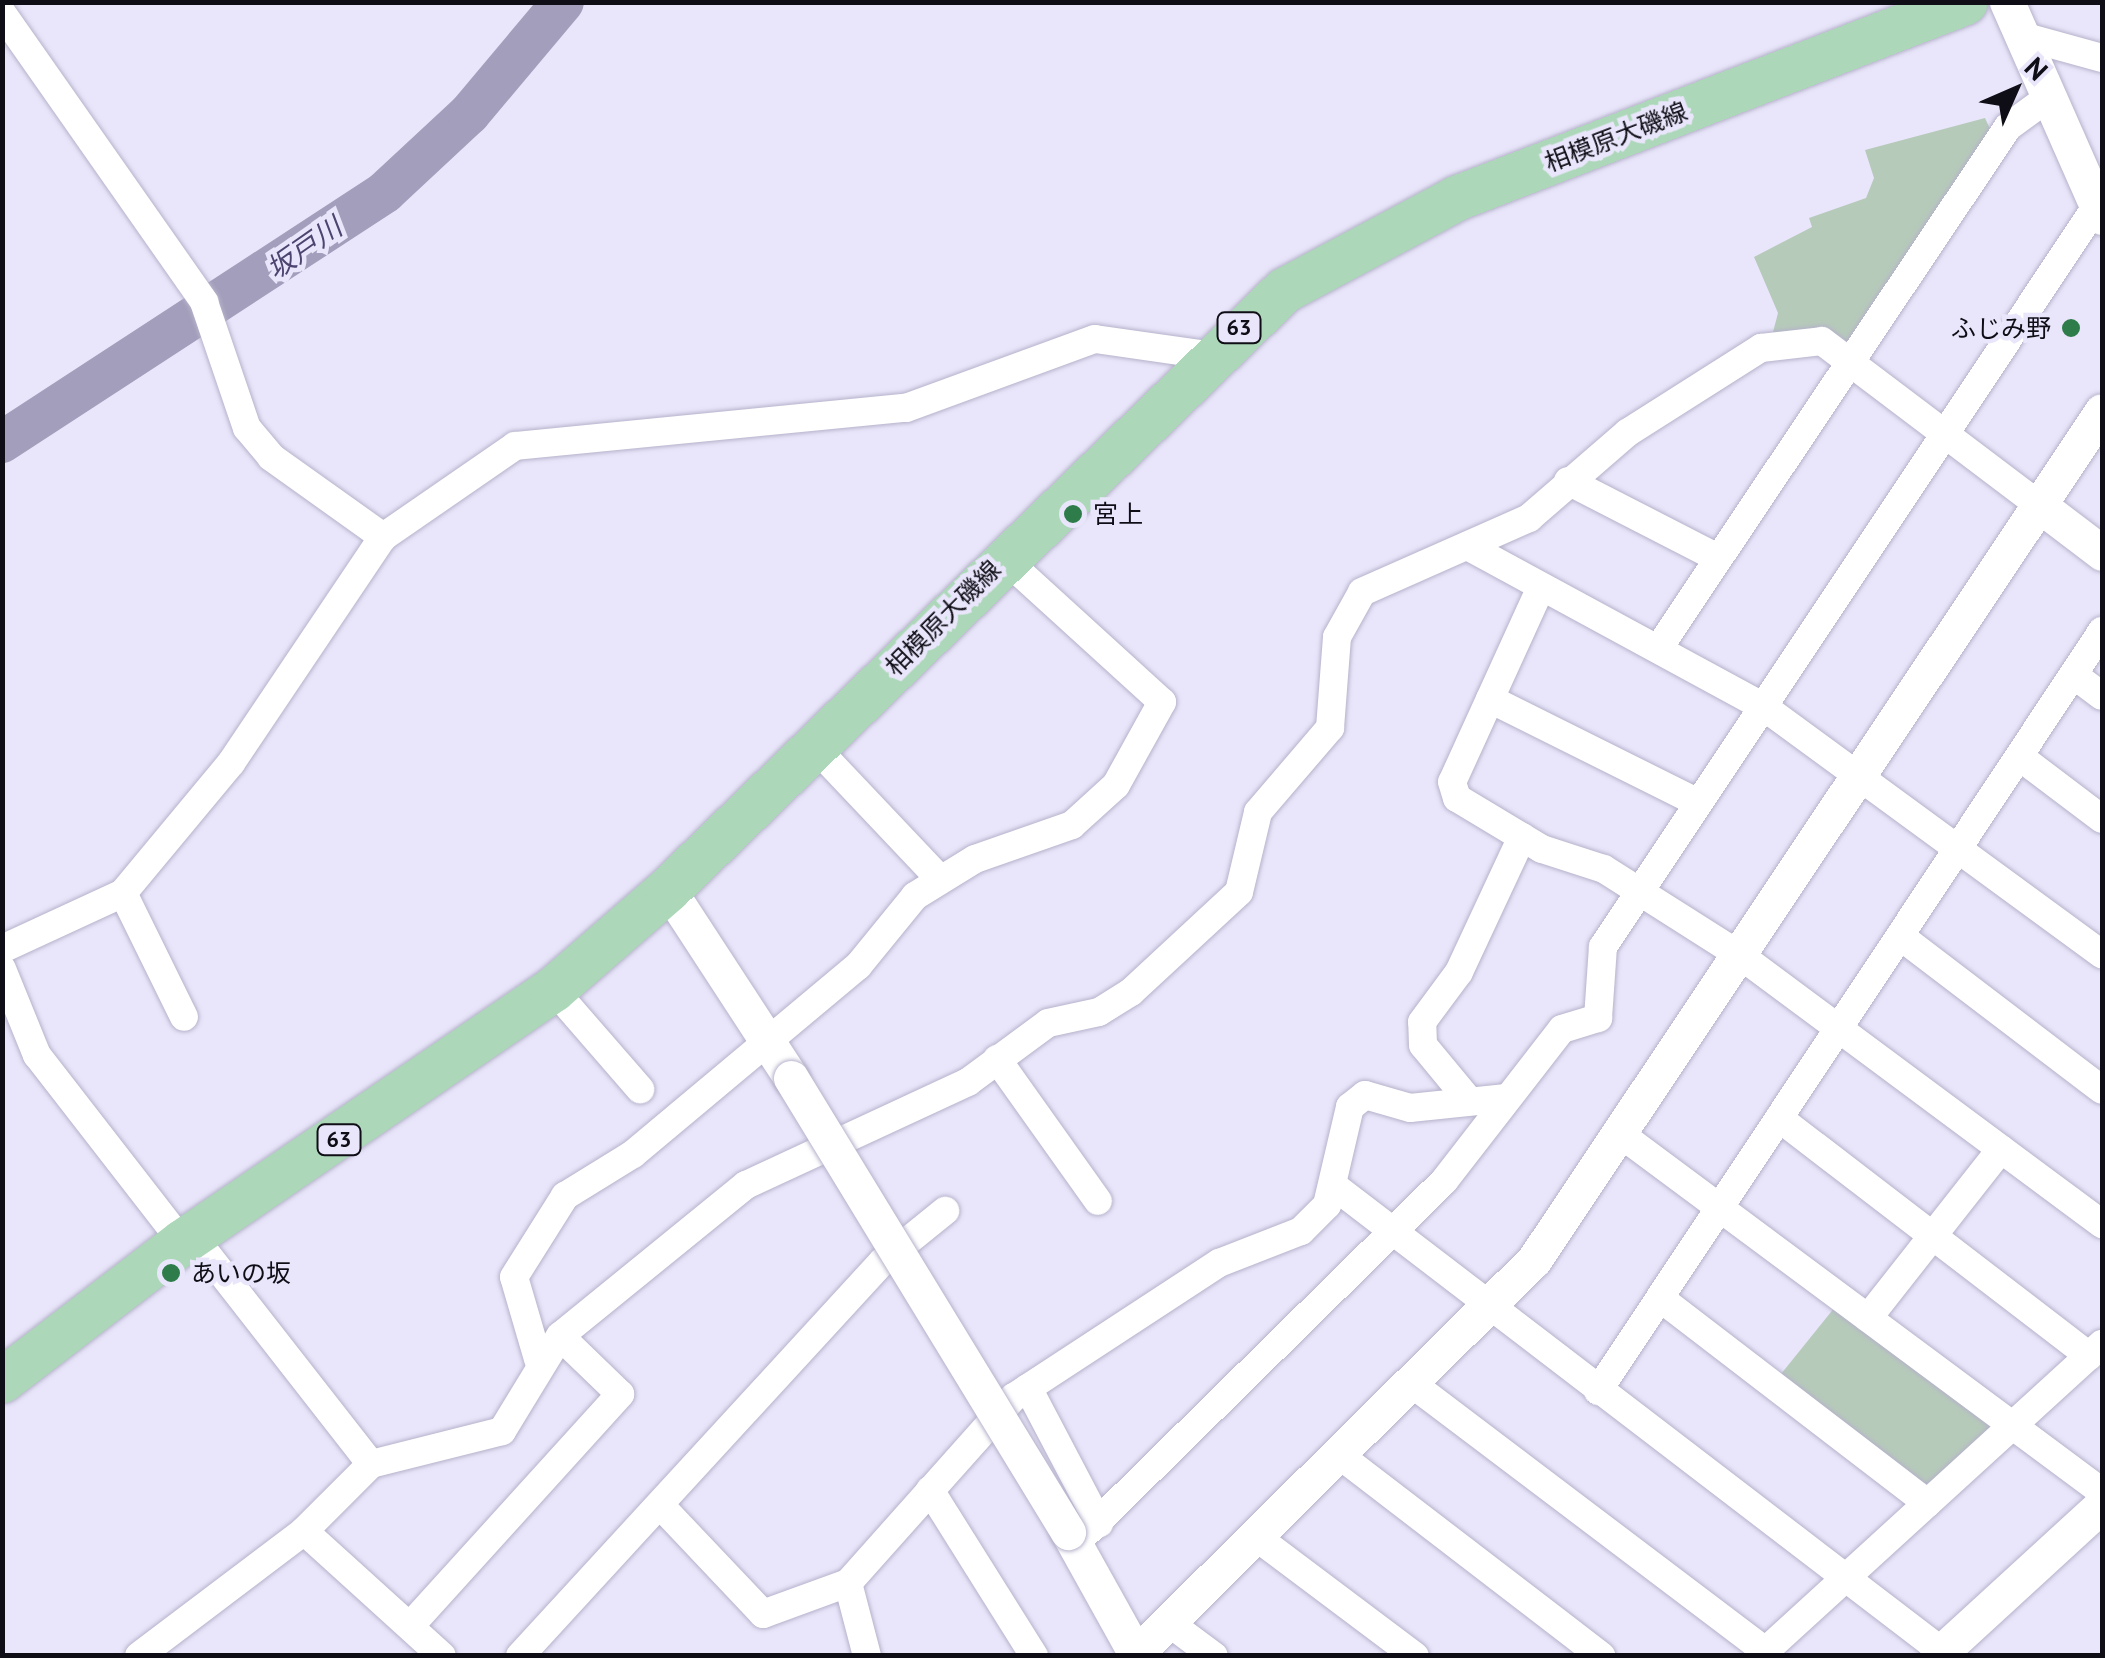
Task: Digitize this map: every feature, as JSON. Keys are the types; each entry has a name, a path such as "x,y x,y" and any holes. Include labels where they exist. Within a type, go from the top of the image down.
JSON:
{"main road":[{"name":"相模原大磯線","path":"2,1380 187,1239 552,989 668,890 1208,355 1284,290 1380,233 1965,2"}],"street":[{"path":"1081,1533 1393,1233 1562,1029 1598,1018 1603,947 1944,433 2100,210 2007,2"},
{"path":"2,13 204,302 247,428 270,457 383,537"},
{"path":"2022,36 2102,58"},
{"path":"1660,646 2008,127 2049,97"},
{"path":"2,949 123,892 231,764 383,537 515,446 906,408 1095,338 1208,355"},
{"path":"139,1656 304,1532 372,1464 502,1431 538,1360 560,1336 746,1184 968,1082 1048,1023 1099,1012 1131,992 1239,892 1258,812 1330,728 1343,613 1362,592 1471,548 1529,518 1568,481 1762,348 1822,341 2102,553"},
{"path":"1028,1388 1081,1533 1136,1655 1488,1307 1624,1136 2043,508 2102,411"},
{"path":"1568,481 1718,558"},
{"path":"1471,548 1660,646 1764,708 2102,954"},
{"path":"538,1360 517,1262 566,1196 633,1154 765,1038 858,966 939,878 1098,808 1162,702 1004,558"},
{"path":"1541,587 1452,782 1457,798 1522,837 1640,890 1741,956 2102,1224"},
{"path":"1598,1391 2102,631"},
{"path":"2074,675 2102,696"},
{"path":"1490,699 1699,803"},
{"path":"814,746 939,878"},
{"path":"2020,757 2102,819"},
{"path":"1466,1097 1424,1045 1422,1022 1458,972 1522,837"},
{"path":"668,890 1081,1533"},
{"path":"123,892 184,1017"},
{"path":"1900,936 2102,1090"},
{"path":"2,968 37,1055 372,1464"},
{"path":"552,989 640,1089"},
{"path":"997,1059 1091,1190 1060,1196"},
{"path":"660,1505 763,1614 848,1583 1028,1388 1219,1263 1301,1231 1334,1186 1350,1107 1364,1095 1410,1108 1466,1097 1506,1098"},
{"path":"1412,1382 1762,1653 2096,1350 1932,1235 1780,1118"},
{"path":"1624,1136 2102,1492"},
{"path":"1868,1318 2001,1149"},
{"path":"1334,1186 1598,1391 1846,1576 1942,1654 2102,1504"},
{"path":"520,1656 883,1260 945,1211"},
{"path":"1660,1298 1927,1503"},
{"path":"410,1626 620,1394 560,1336"},
{"path":"1338,1454 1601,1656"},
{"path":"930,1490 1034,1656"},
{"path":"304,1532 442,1656"},
{"path":"1256,1536 1415,1656"},
{"path":"848,1583 867,1656"},
{"path":"1168,1622 1214,1656"}],"green space":[{"path":"1985,118 1991,131 1848,349 1773,332 1778,313 1754,257 1812,227 1809,218 1866,198 1874,178 1865,150"},
{"path":"1835,1307 1993,1428 1925,1487 1777,1379"}],"waterway":[{"name":"坂戸川","path":"2,442 385,192 469,114 563,2"}],"place":[{"name":"ふじみ野","path":"2071,328"},
{"name":"宮上","path":"1073,514"},
{"name":"あいの坂","path":"171,1273"}]}
